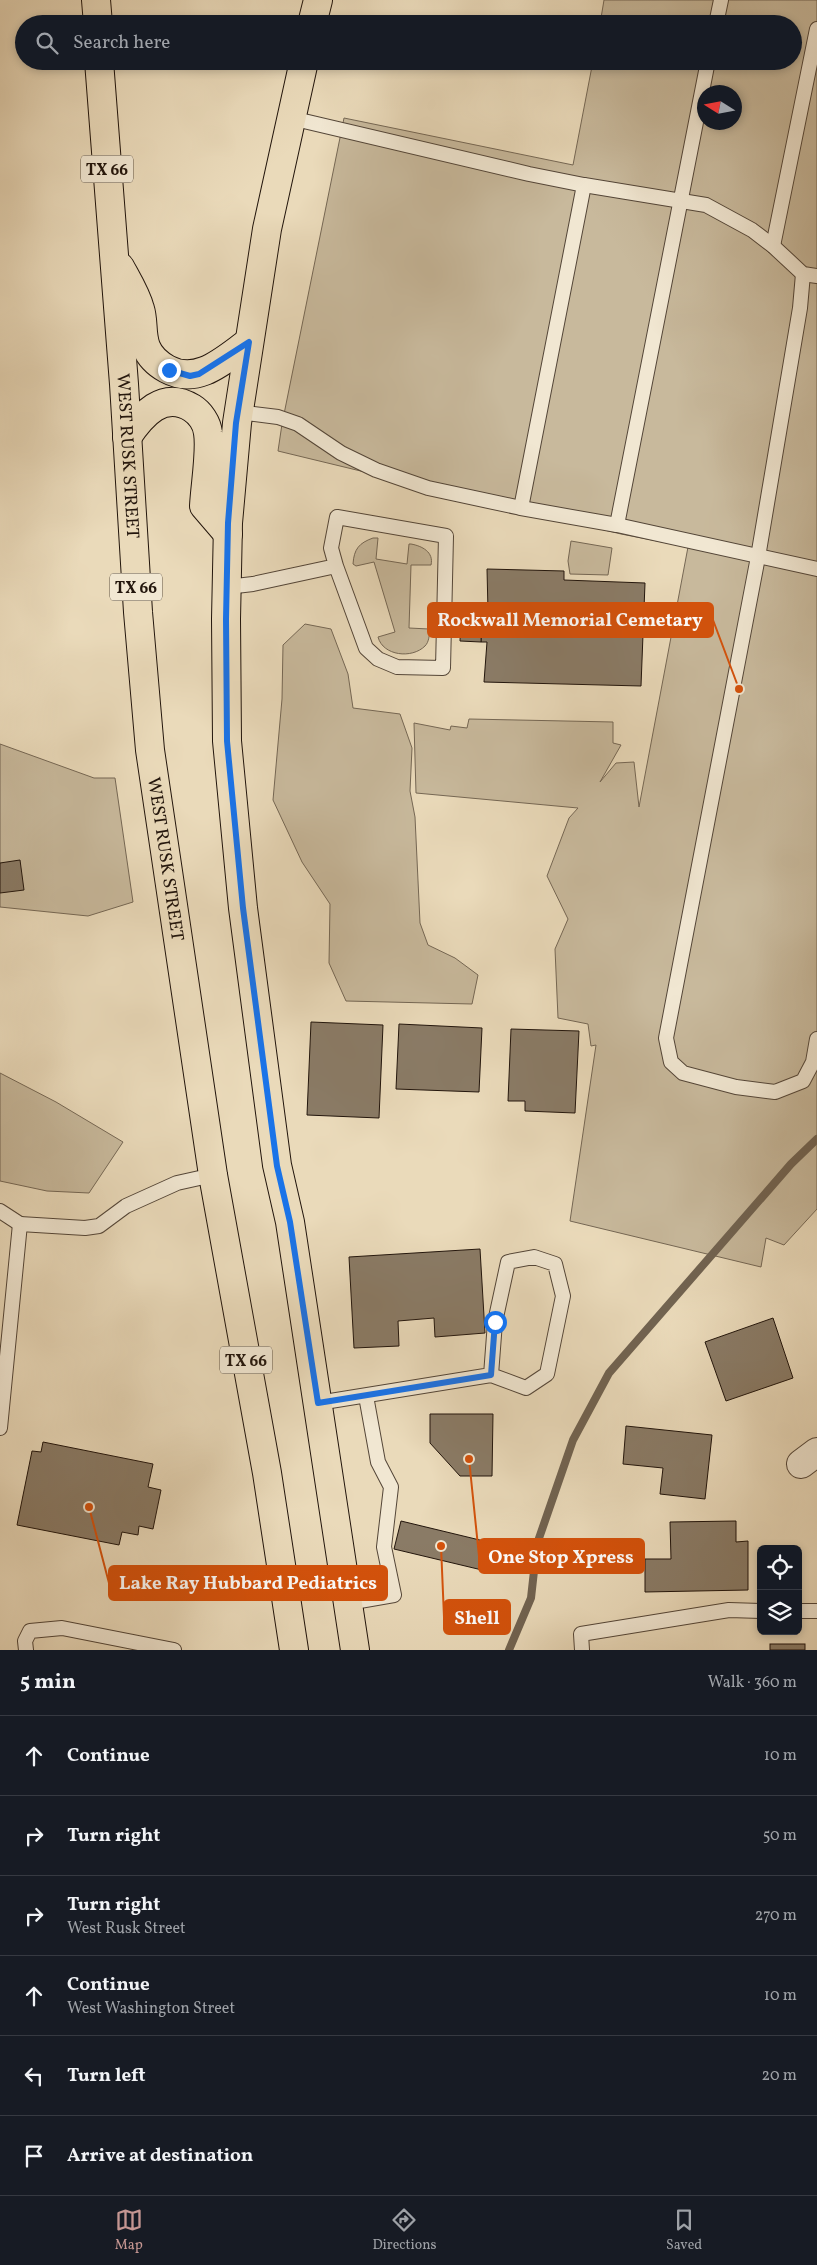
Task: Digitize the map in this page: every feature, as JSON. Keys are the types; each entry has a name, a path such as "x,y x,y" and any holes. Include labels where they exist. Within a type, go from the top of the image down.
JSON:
{"main road":[{"path":"96,0 97,15"},
{"path":"314,15 318,0"},
{"name":"WEST RUSK STREET","path":"100,70 138,612 150,750 213,1175 267,1473 294,1650"},
{"path":"302,70 267,228 240,402 228,534 227,741 243,908 277,1166 290,1222 355,1650"},
{"path":"113,252 141,309 147,348 160,365 180,374 199,374 249,342"},
{"path":"127,437 145,413 161,403 181,403 196,411 203,419 209,433 204,506 228,534"}],"lane":[{"path":"718,15 721,0"},
{"path":"773,246 817,29"},
{"path":"617,525 706,70"},
{"path":"291,118 584,185 706,205 739,223 773,246 810,275 800,308 758,557 666,1038 671,1062 683,1073 736,1087 775,1092 803,1081 813,1062 817,1039"},
{"path":"521,508 584,185"},
{"path":"240,402 298,424 341,452 404,481 521,508 617,525 817,569"},
{"path":"337,517 446,536 442,668 397,667 378,660 366,648 336,566 331,548 337,517"},
{"path":"227,587 253,584 336,566"},
{"path":"0,1211 20,1224 85,1228 99,1226 126,1206 169,1186 213,1175"},
{"path":"0,1428 20,1224"},
{"path":"318,1403 491,1375 526,1388 547,1374 563,1296 555,1264 534,1257 508,1262 495,1322 491,1375"},
{"path":"348,1603 394,1595 384,1547 392,1487 378,1462 366,1396"},
{"path":"582,1650 581,1634 729,1610 757,1611"},
{"path":"802,1611 817,1611"},
{"path":"26,1650 25,1641 30,1632 62,1628 174,1650"}],"shaded area":[{"path":"604,0 817,0 817,1209 784,1245 766,1238 761,1267 570,1221 596,1045 591,1046 588,1024 558,1018 555,949 568,919 547,876 569,818 578,808 416,793 414,723 450,730 451,726 467,728 469,719 613,722 613,743 621,745 600,782 616,763 634,762 639,807 688,547 621,534 278,451 344,118 573,165 591,70 802,70 802,15 602,15"},
{"path":"373,538 378,538 376,559 407,564 409,544 423,548 431,557 431,565 411,565 409,628 429,629 430,631 429,639 425,646 413,653 398,654 392,652 381,643 378,637 395,632 374,562 356,566 353,564 358,547"},
{"path":"571,541 612,548 608,575 570,574 568,561"},
{"path":"305,624 331,629 348,674 353,708 400,714 412,748 410,791 415,817 420,923 428,945 455,958 478,975 472,1004 346,1001 329,963 330,904 302,862 273,800 282,699 283,645"},
{"path":"0,744 94,778 115,778 133,902 88,916 0,907"},
{"path":"0,1073 56,1102 123,1142 89,1193 47,1191 0,1181"}],"building":[{"path":"487,569 564,571 564,580 645,583 641,686 484,682 487,642 481,642 482,611 488,611"},
{"path":"461,610 482,611 481,642 460,641"},
{"path":"20,860 24,890 0,893 0,863"},
{"path":"311,1022 383,1025 379,1118 307,1115"},
{"path":"399,1024 482,1028 479,1092 396,1089"},
{"path":"511,1029 579,1031 575,1113 525,1111 525,1101 508,1101"},
{"path":"480,1249 485,1333 435,1337 434,1318 398,1321 399,1346 354,1348 349,1257"},
{"path":"773,1318 793,1378 726,1401 705,1342"},
{"path":"430,1414 493,1414 492,1476 460,1476 430,1443"},
{"path":"626,1426 712,1435 705,1499 660,1494 663,1468 623,1464"},
{"path":"43,1442 153,1464 148,1487 161,1490 153,1529 139,1526 138,1535 122,1532 119,1545 17,1525 32,1451 41,1452"},
{"path":"401,1521 488,1542 482,1570 394,1549"},
{"path":"736,1521 736,1542 748,1541 748,1590 645,1592 645,1559 671,1559 670,1522"},
{"path":"770,1644 805,1644 805,1650 770,1650"}],"waterway":[{"path":"509,1650 531,1598 537,1544 573,1440 609,1373 791,1164 817,1139"}],"place":[{"name":"Rockwall Memorial Cemetary","path":"739,689"},
{"name":"One Stop Xpress","path":"469,1459"},
{"name":"Lake Ray Hubbard Pediatrics","path":"89,1507"},
{"name":"Shell","path":"441,1546"}],"route":[{"path":"169,370 190,376 199,374 209,370 249,342 236,423 228,523 226,619 227,741 243,908 277,1166 290,1222 318,1403 491,1375 495,1322"}]}
